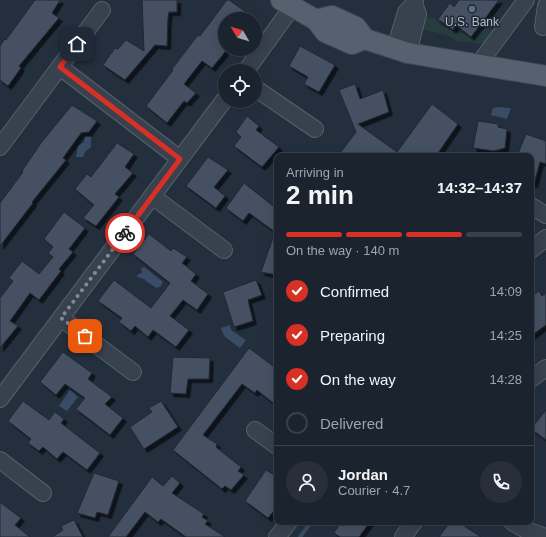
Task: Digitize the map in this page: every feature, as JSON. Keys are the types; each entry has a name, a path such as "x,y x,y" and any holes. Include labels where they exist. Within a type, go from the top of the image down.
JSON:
{"main road":[{"path":"286,3 316,20 326,32 352,44 365,39 401,51 546,76"}],"street":[{"path":"478,65 526,0"},
{"path":"401,51 418,14 414,2"},
{"path":"250,64 286,3"},
{"path":"543,27 546,6"},
{"path":"0,147 102,10"},
{"path":"60,67 180,159"},
{"path":"262,93 315,129"},
{"path":"0,399 218,108"},
{"path":"152,196 224,250"},
{"path":"534,208 546,215"},
{"path":"534,248 546,238"},
{"path":"61,318 133,372"},
{"path":"534,377 546,368"},
{"path":"255,430 274,444"},
{"path":"0,460 43,493"},
{"path":"277,537 286,525"},
{"path":"403,537 412,525"},
{"path":"518,525 539,536"}],"green space":[{"path":"424,18 435,18 446,28 467,35 471,38 481,27 483,29 493,30 483,44 457,41 447,35 420,29"}],"water":[{"path":"493,108 511,108 507,119 491,115"},
{"path":"85,136 91,137 91,147 85,152 83,157 76,157 78,146 84,142"},
{"path":"144,267 163,282 161,286 157,288 144,279 137,277 138,274 142,273 141,268"},
{"path":"230,325 231,330 246,340 240,348 224,336 221,328"},
{"path":"70,390 78,397 67,411 59,406"}],"building":[{"path":"35,0 60,0 52,13 59,18 19,66 21,68 8,86 0,80 0,46"},
{"path":"142,0 177,0 177,12 169,12 167,46 155,45 125,80 103,65 115,48 118,49 126,40 144,51"},
{"path":"227,0 229,0 246,12 218,12"},
{"path":"459,0 499,0 471,37 456,25 453,30 438,19 450,3 454,7"},
{"path":"218,12 218,56 222,56 212,68 202,61 184,84 196,93 187,103 184,101 167,123 146,106 198,35 200,36"},
{"path":"300,46 335,65 319,92 304,84 308,77 289,66"},
{"path":"355,84 360,99 383,90 389,112 358,124 397,152 432,104 458,124 438,153 340,153 356,132 339,90"},
{"path":"72,105 97,121 89,132 81,133 63,158 66,160 32,202 33,203 0,246 0,203 23,172 22,171 41,143"},
{"path":"247,116 259,126 256,130 279,147 262,167 234,146 241,137 236,132"},
{"path":"478,121 498,124 498,127 507,129 505,148 494,151 473,148"},
{"path":"526,134 546,141 546,164 540,162 534,184 534,153 518,153"},
{"path":"117,143 134,154 125,167 133,173 115,194 119,197 96,226 83,218 94,205 75,189 87,174 91,177"},
{"path":"208,157 228,170 214,187 225,196 216,208 186,186"},
{"path":"244,183 274,207 274,231 249,213 243,221 226,208"},
{"path":"64,212 85,228 69,249 73,252 59,269 61,271 39,300 30,293 10,321 18,326 0,348 0,298 13,281 9,278 22,261 39,274 53,257 48,253 53,247 44,239"},
{"path":"149,234 171,251 173,248 187,257 182,263 196,274 191,281 208,294 197,310 183,300 170,316 189,330 176,347 153,330 148,337 135,326 131,331 119,322 122,318 98,301 114,280 151,308 170,283 133,254"},
{"path":"274,235 274,274 261,272"},
{"path":"256,280 262,295 248,300 253,321 234,327 223,292"},
{"path":"539,291 542,296 546,293 546,325 534,334 534,295"},
{"path":"249,348 274,367 274,404 257,390 255,393 242,384 203,435 217,444 216,447 241,467 238,471 244,475 231,490 225,486 222,489 173,450"},
{"path":"63,352 92,373 88,379 112,397 105,404 123,418 110,435 76,409 85,398 65,384 56,395 40,382"},
{"path":"173,357 210,358 209,379 188,379 186,394 170,393"},
{"path":"23,401 49,420 55,412 64,419 61,423 100,453 87,470 63,452 57,459 43,447 39,451 28,443 31,439 8,421"},
{"path":"161,401 178,427 144,449 130,427 152,412 149,408"},
{"path":"546,410 546,440 534,431 534,425"},
{"path":"266,470 274,475 274,511 268,518 245,501"},
{"path":"94,473 119,481 108,515 97,512 95,518 77,513"},
{"path":"172,476 180,483 172,493 204,514 202,517 208,521 205,524 225,537 186,537 161,519 158,522 145,512 126,537 108,537 152,477 163,486"},
{"path":"0,502 21,518 15,525 30,537 0,537"},
{"path":"74,520 83,537 52,537 63,530 61,526"},
{"path":"339,525 368,525 359,537 340,537 334,533"},
{"path":"448,525 463,525 481,537 439,537"}],"waterway":[{"path":"300,537 309,525"}],"way so far":[{"path":"85,336 61,318 125,233"}],"place":[{"name":"U.S. Bank","path":"472,9"}],"route":[{"path":"77,44 60,67 180,159 125,233"}]}
